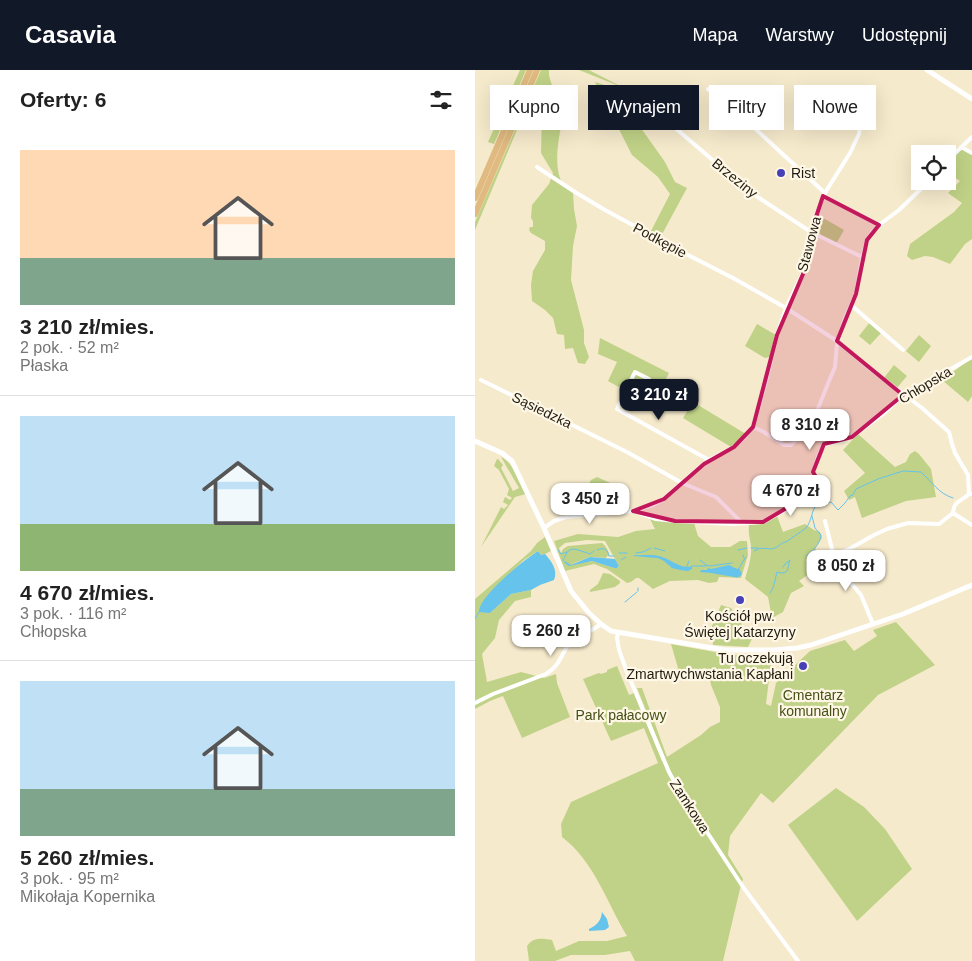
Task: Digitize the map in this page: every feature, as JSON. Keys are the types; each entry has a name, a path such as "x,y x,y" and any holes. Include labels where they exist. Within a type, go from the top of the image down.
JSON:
{"main road":[{"path":"475,198 530,70"},
{"path":"475,214 537,70"}],"street":[{"path":"927,70 972,99"},
{"path":"708,88 725,101 824,195 879,224"},
{"name":"Brzeziny","path":"677,130 750,192 811,232 862,257"},
{"name":"Stawowa","path":"753,427 786,308 806,267 811,232 824,195 850,153 860,130"},
{"path":"956,152 972,137"},
{"path":"961,147 972,152"},
{"name":"Podkępie","path":"537,167 605,210 733,278 786,308 837,341 869,369 921,408 949,432 955,453 968,475 971,494"},
{"path":"544,528 554,521 566,517 633,511 653,505 664,499 709,460 734,447 753,427 784,445 791,445 817,411 835,367 837,341 856,294 862,257 867,240 879,224 899,210 920,190"},
{"path":"851,306 903,350"},
{"name":"Chłopska","path":"633,511 656,519 742,524 763,522 791,507 806,496 823,493 827,488 813,472 819,454 826,444 841,441 852,436 883,414 903,395 920,391 949,370 972,357"},
{"path":"649,379 635,372 617,409 709,460"},
{"name":"Sąsiedzka","path":"481,380 627,452 682,483"},
{"path":"475,441 502,452 512,461 571,591 589,613 611,631 717,649 774,650 804,646 873,624 918,609 972,584"},
{"path":"682,483 716,496 742,524"},
{"path":"833,556 887,529 908,523 939,524 953,513 954,506 957,503 971,494"},
{"path":"953,513 972,525"},
{"path":"825,521 836,565 861,595 873,624"},
{"path":"475,703 553,670 570,642 598,628 601,624"},
{"name":"Zamkowa","path":"618,633 619,650 627,672 669,772 681,794 743,887 798,961"}],"highlighted area":[{"path":"823,196 879,225 867,240 856,294 837,341 903,395 852,437 824,444 813,472 825,491 805,497 763,522 675,521 633,511 664,499 704,464 734,447 753,427 777,335 806,267 811,232"}],"green space":[{"path":"520,70 526,70 520,85 513,85"},
{"path":"541,70 549,70 553,85 534,85"},
{"path":"579,70 589,70 618,85"},
{"path":"493,130 500,130 494,144 488,142"},
{"path":"515,130 517,130 475,230 475,222"},
{"path":"542,130 560,130 557,165 562,182 566,188 573,192 577,226 573,246 571,280 584,330 584,343 589,357 585,364 578,363 573,348 565,349 564,335 557,334 553,318 532,301 531,285 533,271 545,250 545,241 529,230 530,227 533,227 531,218 532,205 549,184 553,173 541,153"},
{"path":"619,130 642,130 665,162 675,182 687,188 660,238 650,233 670,194 658,177 632,155"},
{"path":"961,148 972,154 972,239 965,244 950,264 925,256 912,260 907,256 910,244 954,212 962,203 948,193 951,190 956,190 956,185 960,181 956,178 956,154"},
{"path":"818,215 844,230 836,244 813,232"},
{"path":"870,322 882,332 870,345 859,336"},
{"path":"757,324 776,335 770,357 765,358 745,346"},
{"path":"919,335 931,346 919,362 906,351"},
{"path":"600,338 669,373 652,406 627,392 635,374 649,381 651,379 634,370 624,390 608,381 617,362 598,354"},
{"path":"972,358 972,396 968,402 942,380"},
{"path":"894,365 907,376 896,389 883,379"},
{"path":"693,402 746,434 731,447 683,418"},
{"path":"858,434 895,467 906,462 910,454 915,451 919,454 931,469 936,497 906,501 862,518 855,497 849,500 844,491 865,473 843,450"},
{"path":"501,457 513,468 526,494 515,497 481,547 501,507 504,509 508,505 503,502 505,497 510,500 512,498 507,495 509,489 499,470 494,466 497,459 503,465 501,468 513,491 519,488"},
{"path":"597,477 630,492 622,507 586,490 591,480"},
{"path":"826,492 818,502 795,506 805,499 822,496"},
{"path":"777,516 783,532 805,524 820,532 822,538 815,548 818,552 806,560 813,571 799,581 804,586 791,593 783,612 772,618 768,597 745,579 751,554 749,525 766,523"},
{"path":"650,519 694,523 698,536 711,547 730,547 740,541 747,541 748,555 741,578 719,577 717,582 709,583 698,580 670,581 653,589 639,578 627,583 607,569 594,564 565,571 554,541 578,534 618,537 636,531 655,529","holes":["587,540 605,541 619,566 617,568 592,561 572,564 590,557 606,558 609,556 607,549 602,543 568,546 561,553 559,548 565,543"]},
{"path":"545,537 551,551 541,555 538,551 524,560 494,589 490,613 511,594 531,590 531,597 515,601 499,620 495,638 482,654 487,682 521,672 544,678 556,674 557,683 570,717 522,738 503,696 475,709 475,599"},
{"path":"603,573 610,574 620,583 615,587 590,592 598,584"},
{"path":"721,605 731,608 752,639 748,647 713,645 712,626"},
{"path":"896,622 935,665 878,695 773,803 761,793 730,836 728,855 743,879 723,961 635,961 630,951 605,955 571,955 555,961 529,961 527,946 535,940 552,940 556,951 579,941 607,941 627,936 591,870 583,858 562,837 561,824 571,802 658,763 644,728 611,741 583,679 607,672 607,670 617,666 629,695 634,693 662,761 665,758 637,688 642,688 667,757 720,722 720,707 711,685 708,670 705,668 680,675 671,644 731,655 772,655 766,704 771,706 776,683 810,651 845,640 854,651 877,636 873,630"},
{"path":"836,788 864,807 885,829 912,869 857,921 788,825"}],"water":[{"path":"538,551 541,555 545,554 552,563 555,569 554,580 531,590 511,594 490,613 479,612 486,597 494,588 513,570"},
{"path":"633,556 659,556 684,567 692,566 692,569 688,571 680,570 672,568 658,558"},
{"path":"590,557 615,559 619,566 614,568 592,561 569,566 563,560 571,565"},
{"path":"729,565 737,569 739,568 742,574 737,577 700,572 708,568"},
{"path":"602,912 607,919 609,927 605,930 589,931 601,918"}],"waterway":[{"path":"754,551 760,548 775,548 806,528 817,504 831,502 838,510 853,495 856,489 903,471 921,472 940,491 953,498"},
{"path":"806,556 816,547 821,535 815,528 812,516"},
{"path":"636,553 651,548"},
{"path":"654,548 665,551"},
{"path":"738,550 747,548"},
{"path":"751,548 758,548"},
{"path":"563,560 572,549 590,554 594,551"},
{"path":"597,550 605,549 609,556 614,556"},
{"path":"559,551 561,554 567,552"},
{"path":"619,553 627,553"},
{"path":"621,560 626,557"},
{"path":"739,568 746,557"},
{"path":"700,560 710,566 732,563"},
{"path":"770,593 777,572 786,572 790,560"},
{"path":"687,566 689,561"},
{"path":"783,567 789,561"},
{"path":"692,566 706,566"},
{"path":"625,602 637,592"},
{"path":"475,619 479,612"}],"place":[{"name":"Rist","path":"781,173"},
{"name":"Kościół pw. Świętej Katarzyny","path":"740,600"},
{"name":"Tu oczekują Zmartwychwstania Kapłani","path":"803,666"}],"park label":[{"name":"Cmentarz komunalny","path":"813,704"},
{"name":"Park pałacowy","path":"621,715"}]}
